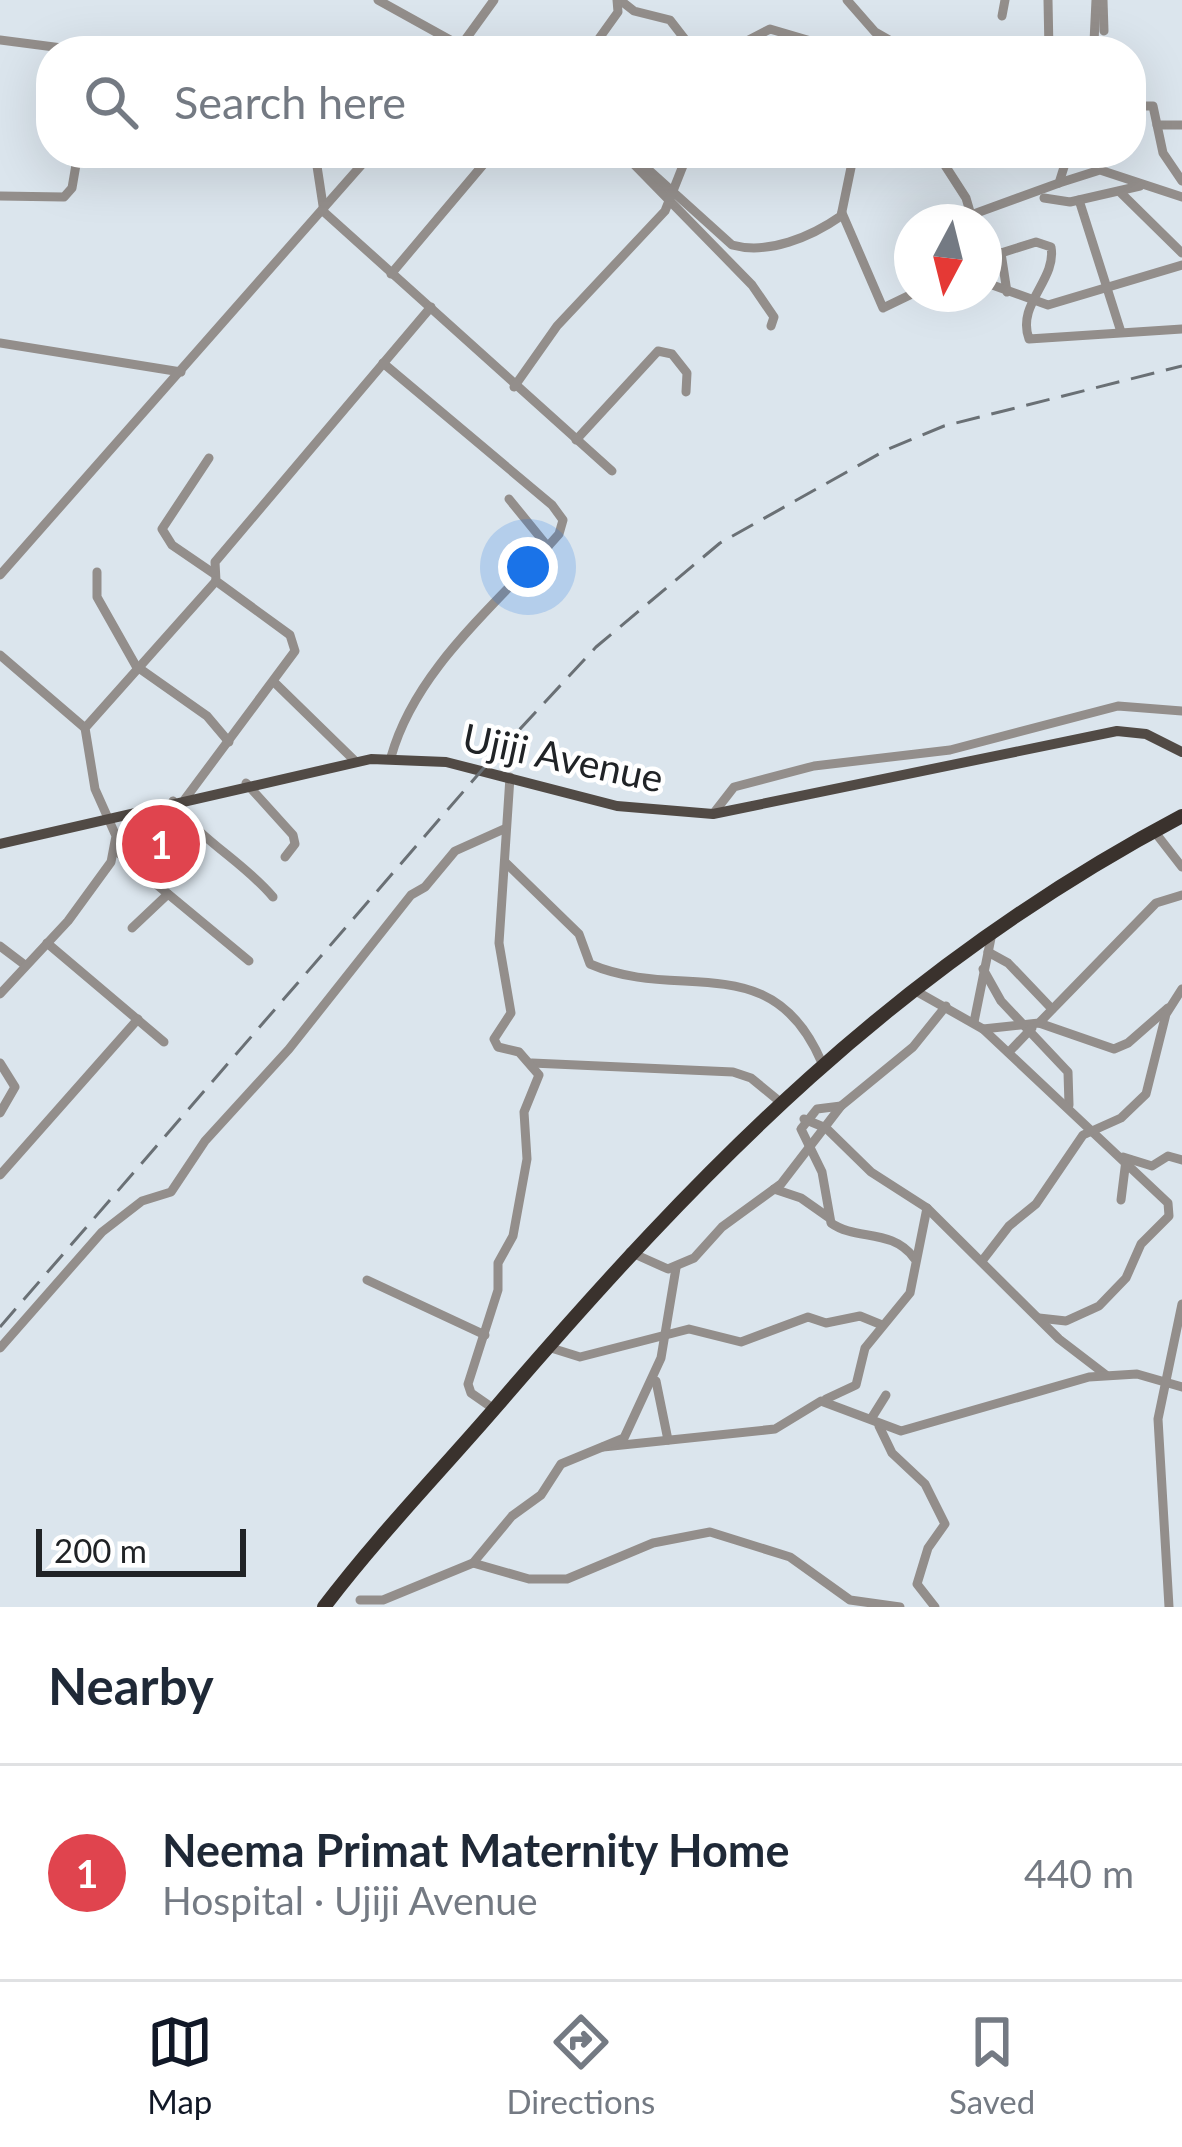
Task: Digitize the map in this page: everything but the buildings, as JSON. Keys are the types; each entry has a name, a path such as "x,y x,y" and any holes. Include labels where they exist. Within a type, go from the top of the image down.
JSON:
{"highway":[{"path":"324,1607 630,1252 779,1101 913,989 992,931 1182,816"}],"main road":[{"name":"Ujiji Avenue","path":"0,844 246,783 391,758 446,762 638,810 713,814 1117,730 1146,734 1182,752"}],"street":[{"path":"378,0 438,36"},
{"path":"468,36 494,0"},
{"path":"603,36 619,0 634,11 670,20 682,36"},
{"path":"847,0 882,36"},
{"path":"1002,16 1005,0"},
{"path":"1048,0 1049,36"},
{"path":"1099,0 1104,31"},
{"path":"1095,36 1099,0"},
{"path":"756,36 769,29 793,36"},
{"path":"0,40 36,45"},
{"path":"1146,106 1152,106 1163,153 1182,182"},
{"path":"1157,124 1182,125"},
{"path":"0,196 64,196 72,188 75,168"},
{"path":"317,168 324,212 612,471"},
{"path":"0,575 182,372 304,225 324,212 360,168"},
{"path":"391,274 480,168"},
{"path":"644,168 738,247 768,248 815,232 842,213"},
{"path":"514,387 557,326 675,195 683,168"},
{"path":"851,168 842,213 883,308 894,307"},
{"path":"946,168 965,204"},
{"path":"1059,183 1064,168"},
{"path":"1002,206 1101,170 1182,197"},
{"path":"1044,198 1078,200 1140,185"},
{"path":"1120,193 1182,254"},
{"path":"675,195 752,285 774,317 771,326"},
{"path":"1078,200 1121,332"},
{"path":"1002,253 1036,242 1052,248 1053,258 1031,300 1026,322 1029,339 1182,329"},
{"path":"1002,261 1006,292"},
{"path":"1002,290 1054,304 1182,265"},
{"path":"86,728 214,577 215,562 247,520 431,307"},
{"path":"0,343 182,372"},
{"path":"576,440 658,352 672,354 687,373 686,392"},
{"path":"383,363 560,512 563,526 425,684 404,718 391,758"},
{"path":"209,458 162,530 172,545 290,635 292,660 179,800 194,827 242,863 273,897"},
{"path":"509,499 548,547"},
{"path":"97,572 97,597 136,666 207,716 230,742"},
{"path":"0,655 86,728 95,789 110,818 115,850 96,887 0,994"},
{"path":"274,682 355,761"},
{"path":"713,814 734,788 814,766 950,750 1118,706 1182,711"},
{"path":"494,1409 471,1393 468,1384 485,1335 525,1170 524,1112 539,1076 517,1050 498,1047 494,1039 511,1013 499,943 510,777"},
{"path":"246,783 293,835 295,844 285,857"},
{"path":"0,1348 102,1232 142,1201 170,1192 205,1141 289,1049 411,895 425,887 454,851 504,829"},
{"path":"1154,831 1182,866"},
{"path":"115,850 249,961"},
{"path":"506,863 579,934 590,964 630,980 732,982 758,990 792,1015 821,1063"},
{"path":"132,928 168,894"},
{"path":"1009,1052 1156,903 1182,895"},
{"path":"982,1026 983,969 992,931"},
{"path":"47,943 164,1042"},
{"path":"0,946 25,964"},
{"path":"988,952 1008,963 1052,1009"},
{"path":"983,969 995,993 1033,1025 1101,1048 1162,1030"},
{"path":"1129,1043 1169,1007 1182,988"},
{"path":"913,989 982,1026 1168,1203 1169,1216 1142,1244 1126,1278 1099,1306 1066,1321 1039,1318"},
{"path":"630,1252 657,1268 676,1268 775,1190 841,1106 913,1047 946,1006"},
{"path":"982,1262 1009,1226 1036,1204 1093,1127 1121,1118 1146,1094 1169,1007"},
{"path":"982,1026 1018,1017"},
{"path":"0,1175 138,1018"},
{"path":"982,1026 1033,1025"},
{"path":"1033,1025 1068,1072 1069,1105"},
{"path":"0,1064 15,1087 0,1112"},
{"path":"532,1064 733,1072 751,1078 779,1101"},
{"path":"829,1218 822,1172 801,1136 804,1119 823,1106 841,1106"},
{"path":"804,1119 826,1128 871,1172 927,1208 1039,1318 1106,1375"},
{"path":"1125,1159 1152,1166 1168,1156 1182,1160"},
{"path":"1121,1200 1125,1159"},
{"path":"775,1190 801,1198 835,1227 878,1233 912,1250"},
{"path":"603,1447 775,1430 856,1385 865,1348 909,1297 912,1250 927,1208"},
{"path":"912,1250 929,1233 947,1228"},
{"path":"341,1584 361,1604 383,1600 473,1563 512,1516 542,1495 561,1464 615,1445 630,1430 655,1377 667,1337 676,1268"},
{"path":"367,1280 485,1335"},
{"path":"1169,1607 1157,1418 1182,1304"},
{"path":"548,1347 580,1357 698,1329 741,1342 808,1317 829,1322 860,1316 882,1325"},
{"path":"821,1401 909,1430 1106,1375 1137,1375 1182,1388"},
{"path":"655,1377 668,1440"},
{"path":"875,1422 886,1395"},
{"path":"875,1422 892,1453 925,1484 945,1524 931,1542 917,1585 934,1607"},
{"path":"473,1563 529,1579 567,1579 653,1543 710,1532 790,1557 850,1600 900,1607"}],"shaded area":[{"path":"166,813 190,832 156,875 132,856"}],"railway":[{"path":"0,1327 482,770 596,647 720,543 886,450 944,426 1182,366"}],"place":[{"name":"Neema Primat Maternity Home","path":"161,844"}]}
